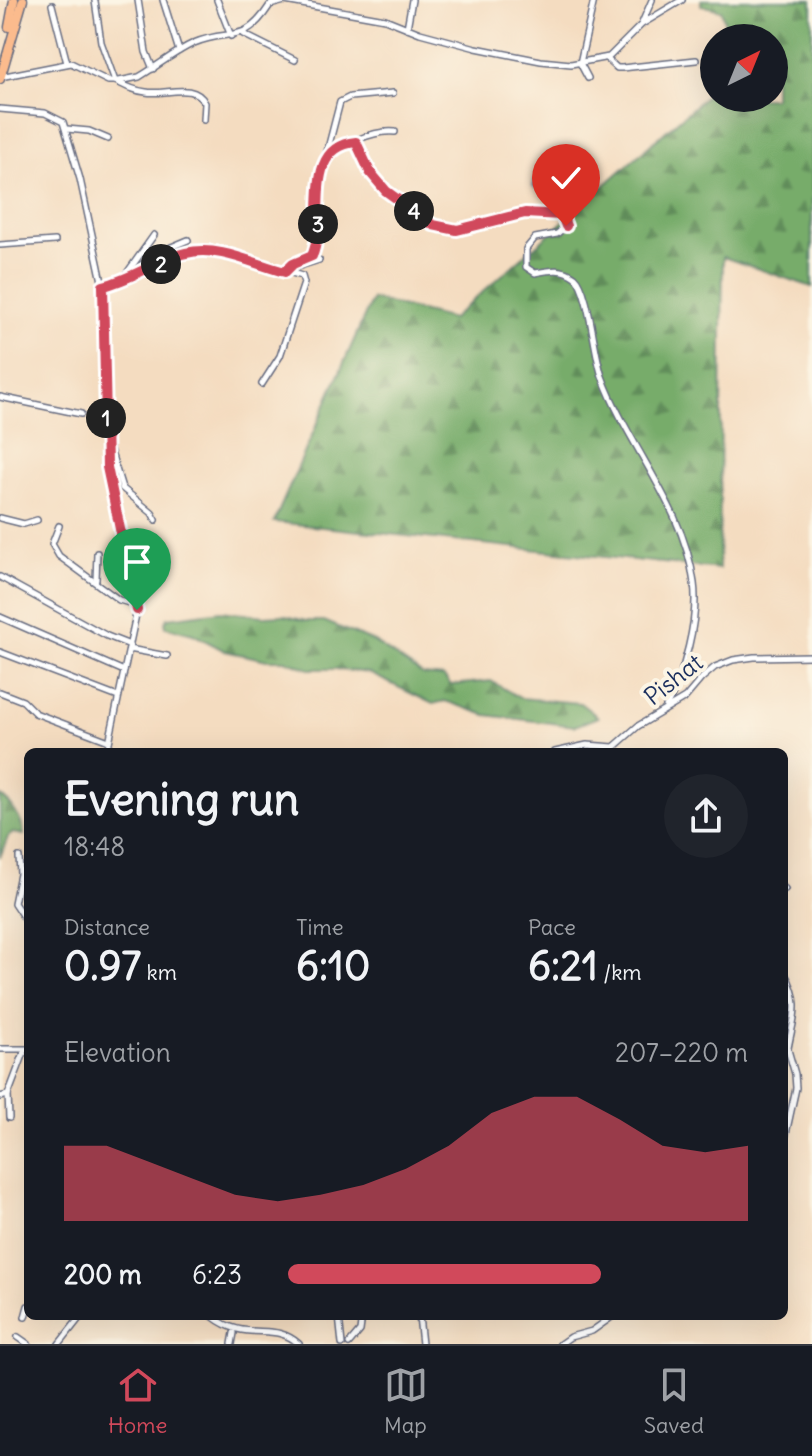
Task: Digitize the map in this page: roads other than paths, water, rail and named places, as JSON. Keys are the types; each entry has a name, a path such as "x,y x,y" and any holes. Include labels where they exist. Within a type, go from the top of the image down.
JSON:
{"main road":[{"path":"9,46 6,40 14,0"},
{"path":"0,78 23,0"}],"street":[{"path":"138,0 146,52 153,69"},
{"path":"163,0 179,51"},
{"path":"217,0 231,36"},
{"path":"407,28 412,0"},
{"path":"588,78 580,63 594,0"},
{"path":"642,24 652,0"},
{"path":"0,78 67,63 77,64 108,81 139,77 179,51 205,39 240,34 259,22 270,5 285,1 304,1 385,19 453,42 541,61 580,63 606,58 642,24 682,0"},
{"path":"95,1 101,42 115,81 147,93 182,91 199,95 205,103 204,120"},
{"path":"52,5 67,63"},
{"path":"240,34 256,38 290,60 295,60"},
{"path":"606,58 617,68 696,60"},
{"path":"285,272 293,264 314,254 322,165 340,102 350,97 393,93"},
{"path":"0,109 53,115 67,129 103,286 107,467 137,616 109,748"},
{"path":"67,129 89,131 108,139"},
{"path":"322,165 341,146 381,131 395,132"},
{"path":"356,142 370,172 386,191 433,225 457,230 525,213 562,215 566,226 557,234 535,238 526,249 526,267 535,273 557,268 576,278 586,294 601,372 614,408 672,512 694,584 691,636 677,688 666,707"},
{"path":"126,275 154,235"},
{"path":"118,282 169,248 188,240"},
{"path":"0,245 55,241"},
{"path":"103,286 180,255 203,251 234,256 302,276 305,281 280,356 262,384"},
{"path":"285,272 319,260"},
{"path":"0,397 81,414"},
{"path":"106,438 122,488 156,520"},
{"path":"0,518 24,524 37,520"},
{"path":"59,526 52,538 55,551 119,600 136,605"},
{"path":"96,581 97,553"},
{"path":"0,577 129,647 167,656"},
{"path":"0,617 124,671"},
{"path":"0,652 119,697"},
{"name":"Pishat","path":"574,748 587,745 614,747 638,726 685,698 709,672 724,664 754,657 812,656"},
{"path":"0,692 23,701 35,713 109,741"},
{"path":"19,857 20,874 14,903 24,918"},
{"path":"788,978 796,1010 788,1049 796,1088 788,1125"},
{"path":"0,1049 24,1050"},
{"path":"9,1118 8,1095 24,1055"},
{"path":"0,1097 8,1095"},
{"path":"59,1344 78,1320"},
{"path":"217,1320 234,1333 252,1336 284,1334 299,1344"},
{"path":"339,1320 342,1344"},
{"path":"349,1344 360,1331 361,1320"},
{"path":"419,1320 422,1344"},
{"path":"560,1344 570,1337 592,1331 607,1320"},
{"path":"232,1344 234,1333"},
{"path":"18,1337 28,1344"}],"water":[{"path":"560,163 567,175 545,187 538,189 533,186 538,175"}]}
